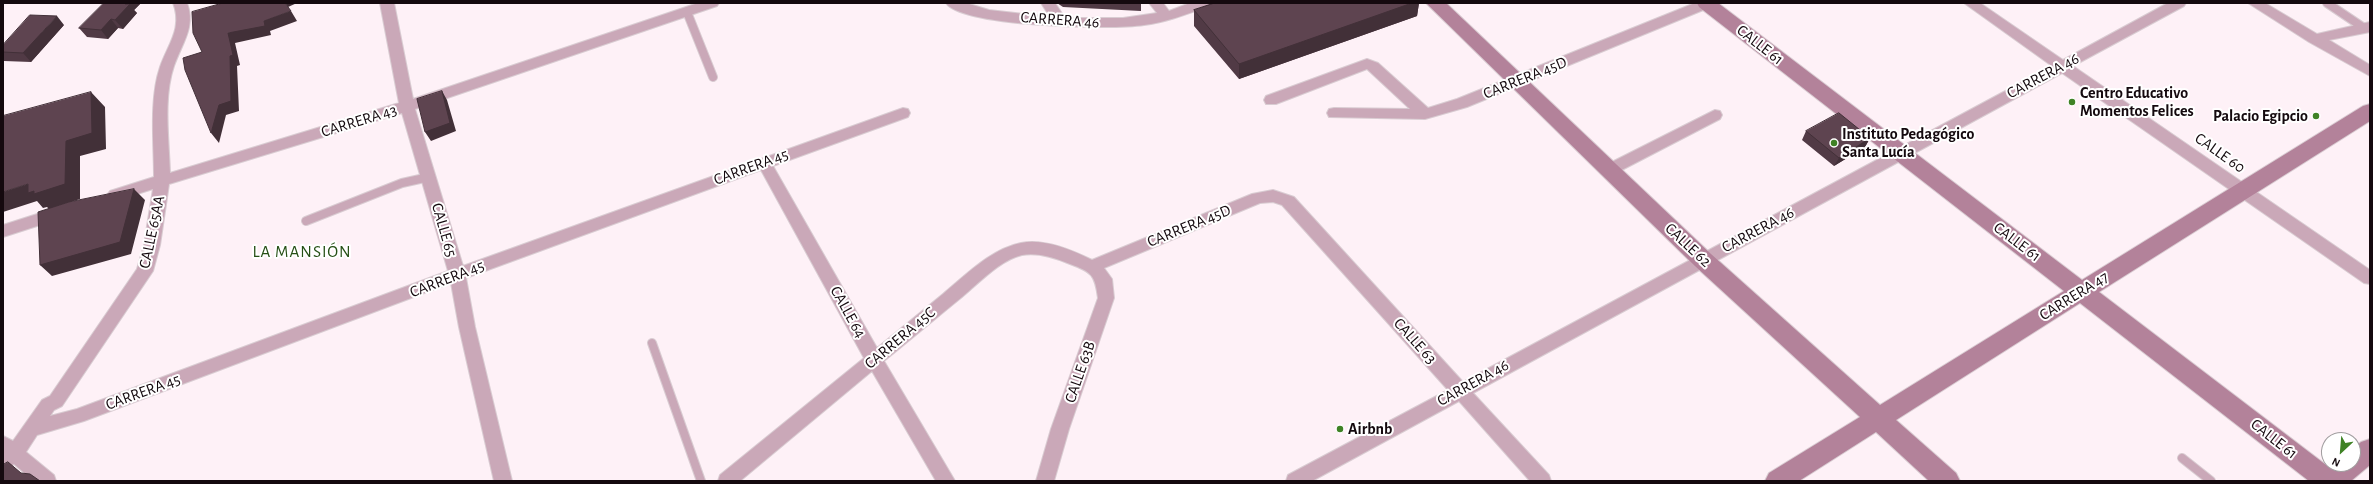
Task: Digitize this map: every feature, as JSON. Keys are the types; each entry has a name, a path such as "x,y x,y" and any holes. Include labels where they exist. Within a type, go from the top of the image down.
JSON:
{"main road":[{"name":"CALLE 62","path":"1435,3 1703,260 1947,481"},
{"name":"CALLE 61","path":"1707,3 2328,481"},
{"name":"CARRERA 47","path":"1778,481 2370,111"},
{"path":"2361,457 2370,450"},
{"path":"2332,481 2343,472"}],"street":[{"name":"CALLE 65","path":"387,3 407,106 458,276 467,327 503,481"},
{"name":"CARRERA 43","path":"102,200 162,180 407,106 712,3"},
{"path":"1048,3 1060,21"},
{"path":"1156,3 1166,16 1204,3"},
{"name":"CARRERA 45D","path":"1334,113 1425,114 1462,103 1518,81 1707,3"},
{"name":"CALLE 60","path":"1971,3 2370,278"},
{"name":"CARRERA 46","path":"1299,480 1460,390 2180,3"},
{"path":"2255,3 2370,71"},
{"name":"CARRERA 46","path":"954,4 989,14 1060,21 1102,23 1131,22 1166,16"},
{"path":"182,10 199,12"},
{"name":"CALLE 65AA","path":"32,428 48,405 56,401 145,271 152,244 162,180 162,92 167,67 179,40 182,10"},
{"path":"2314,38 2367,28"},
{"path":"1271,100 1367,64 1373,66 1425,114"},
{"name":"CARRERA 45","path":"32,428 84,414 764,162 903,113"},
{"path":"1610,170 1715,115"},
{"name":"CALLE 64","path":"764,162 874,359 946,481"},
{"name":"CARRERA 45D","path":"1091,267 1257,198 1268,195 1281,197 1288,201"},
{"name":"CALLE 63","path":"1288,201 1542,481"},
{"path":"3,231 71,209"},
{"name":"CARRERA 45C","path":"727,481 982,271 1004,256 1024,249 1045,250 1067,256 1091,267"},
{"name":"CALLE 63B","path":"1045,481 1060,428 1106,298 1104,280 1091,267"},
{"path":"32,428 7,453 47,481"}],"lane":[{"path":"2327,3 2367,28"},
{"path":"687,12 712,77"},
{"path":"306,222 402,183 429,177"},
{"path":"652,343 701,481"},
{"path":"2182,458 2211,481"}],"building":[{"path":"104,3 130,4 115,20 111,19 101,30 79,28"},
{"path":"223,3 285,3 291,11 264,21 265,26 228,33 233,55 230,56 231,101 219,105 211,133 185,70 183,58 202,52 193,33 192,12"},
{"path":"1215,3 1412,3 1239,64 1194,10"},
{"path":"30,15 57,16 23,53 3,52 3,45"},
{"path":"442,91 450,123 425,132 417,99"},
{"path":"91,92 92,133 66,141 65,184 34,194 34,191 28,193 28,184 3,192 3,116"},
{"name":"Instituto Pedagógico Santa Lucía","path":"1839,113 1870,138 1839,158 1806,131"},
{"path":"134,189 120,242 40,265 38,212 69,202"},
{"path":"8,462 21,473 30,474 40,481 3,481 3,465"}],"place":[{"name":"Centro Educativo Momentos Felices","path":"2072,102"},
{"name":"Palacio Egipcio","path":"2316,116"},
{"name":"Instituto Pedagógico Santa Lucía","path":"1834,143"},
{"name":"Airbnb","path":"1340,429"}],"district":[{"name":"LA MANSIÓN","path":"302,252"}]}
